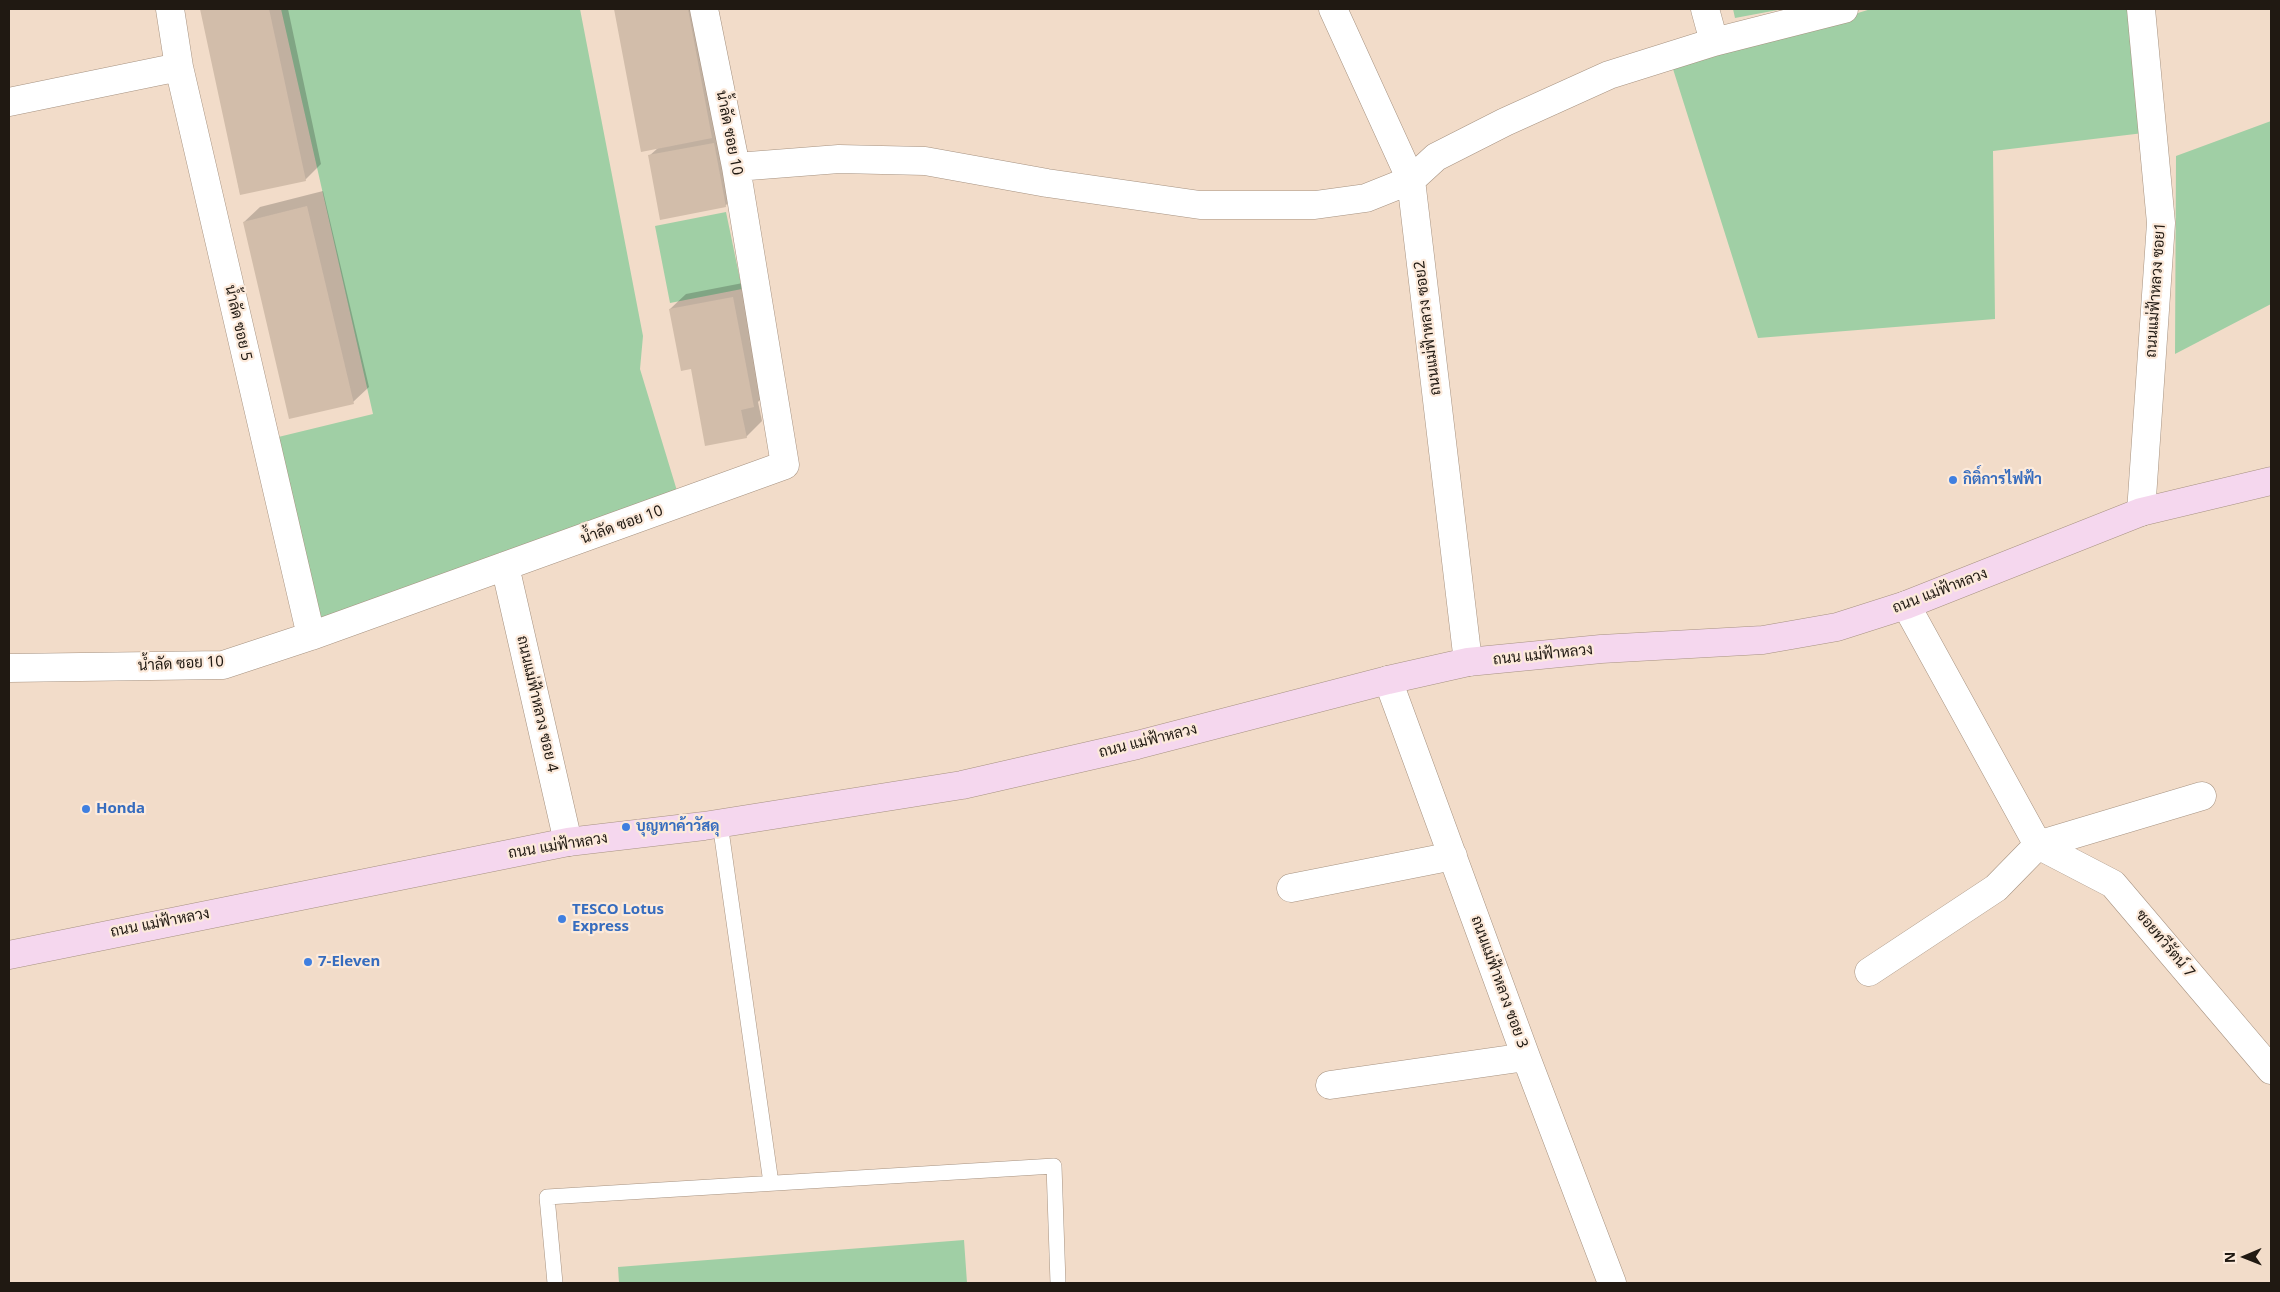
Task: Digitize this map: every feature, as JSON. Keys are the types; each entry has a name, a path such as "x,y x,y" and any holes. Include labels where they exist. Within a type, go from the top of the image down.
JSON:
{"street":[{"name":"น้ำลัด ซอย 5","path":"170,9 179,67 311,636"},
{"name":"น้ำลัด ซอย 10","path":"9,668 224,664 311,636 785,466 736,167 704,9"},
{"name":"ถนนแม่ฟ้าหลวง ซอย2","path":"1334,9 1410,180 1468,662"},
{"path":"1705,9 1714,42"},
{"path":"736,167 839,159 925,161 1200,205 1315,205 1366,198 1410,180 1436,157 1505,122 1609,75 1714,42 1844,9"},
{"name":"ถนนแม่ฟ้าหลวง ซอย1","path":"2140,512 2161,223 2141,9"},
{"path":"9,102 179,67"},
{"name":"ถนน แม่ฟ้าหลวง","path":"9,955 568,842 720,823 962,785 1137,745 1388,680 1468,662 1600,650 1763,640 1837,627 1906,605 2140,512 2271,481"},
{"name":"ถนนแม่ฟ้าหลวง ซอย 4","path":"505,566 568,842"},
{"path":"1906,605 2038,844"},
{"name":"ถนนแม่ฟ้าหลวง ซอย 3","path":"1388,680 1526,1057 1612,1283"},
{"path":"1869,972 1996,888 2038,844 2202,796"},
{"name":"ซอยทวีรัตน์ 7","path":"2038,844 2113,884 2271,1070"},
{"path":"1291,888 1452,856"},
{"path":"1330,1085 1526,1057"}],"lane":[{"path":"720,823 771,1183"},
{"path":"554,1283 547,1196 1054,1166 1058,1283"}],"green space":[{"path":"281,9 580,9 643,336 640,369 681,504 311,636 266,440 373,414"},
{"path":"1733,9 1783,9 1735,18"},
{"path":"1871,9 2142,9 2152,132 1993,151 1995,319 1758,338 1673,69"},
{"path":"2271,121 2271,304 2175,354 2176,156"},
{"path":"726,212 742,289 670,303 655,226"},
{"path":"964,1240 967,1283 619,1283 618,1267"}],"building":[{"path":"200,9 269,9 306,181 240,195"},
{"path":"614,9 688,9 712,138 641,152"},
{"path":"714,143 726,207 660,220 648,155"},
{"path":"307,206 354,404 289,419 243,222"},
{"path":"733,297 754,407 741,410 747,438 705,446 691,369 681,371 669,309"}],"place":[{"name":"กิติ์การไฟฟ้า","path":"1953,480"},
{"name":"Honda","path":"86,809"},
{"name":"บุญทาค้าวัสดุ","path":"626,827"},
{"name":"TESCO Lotus Express","path":"562,919"},
{"name":"7-Eleven","path":"308,962"}]}
